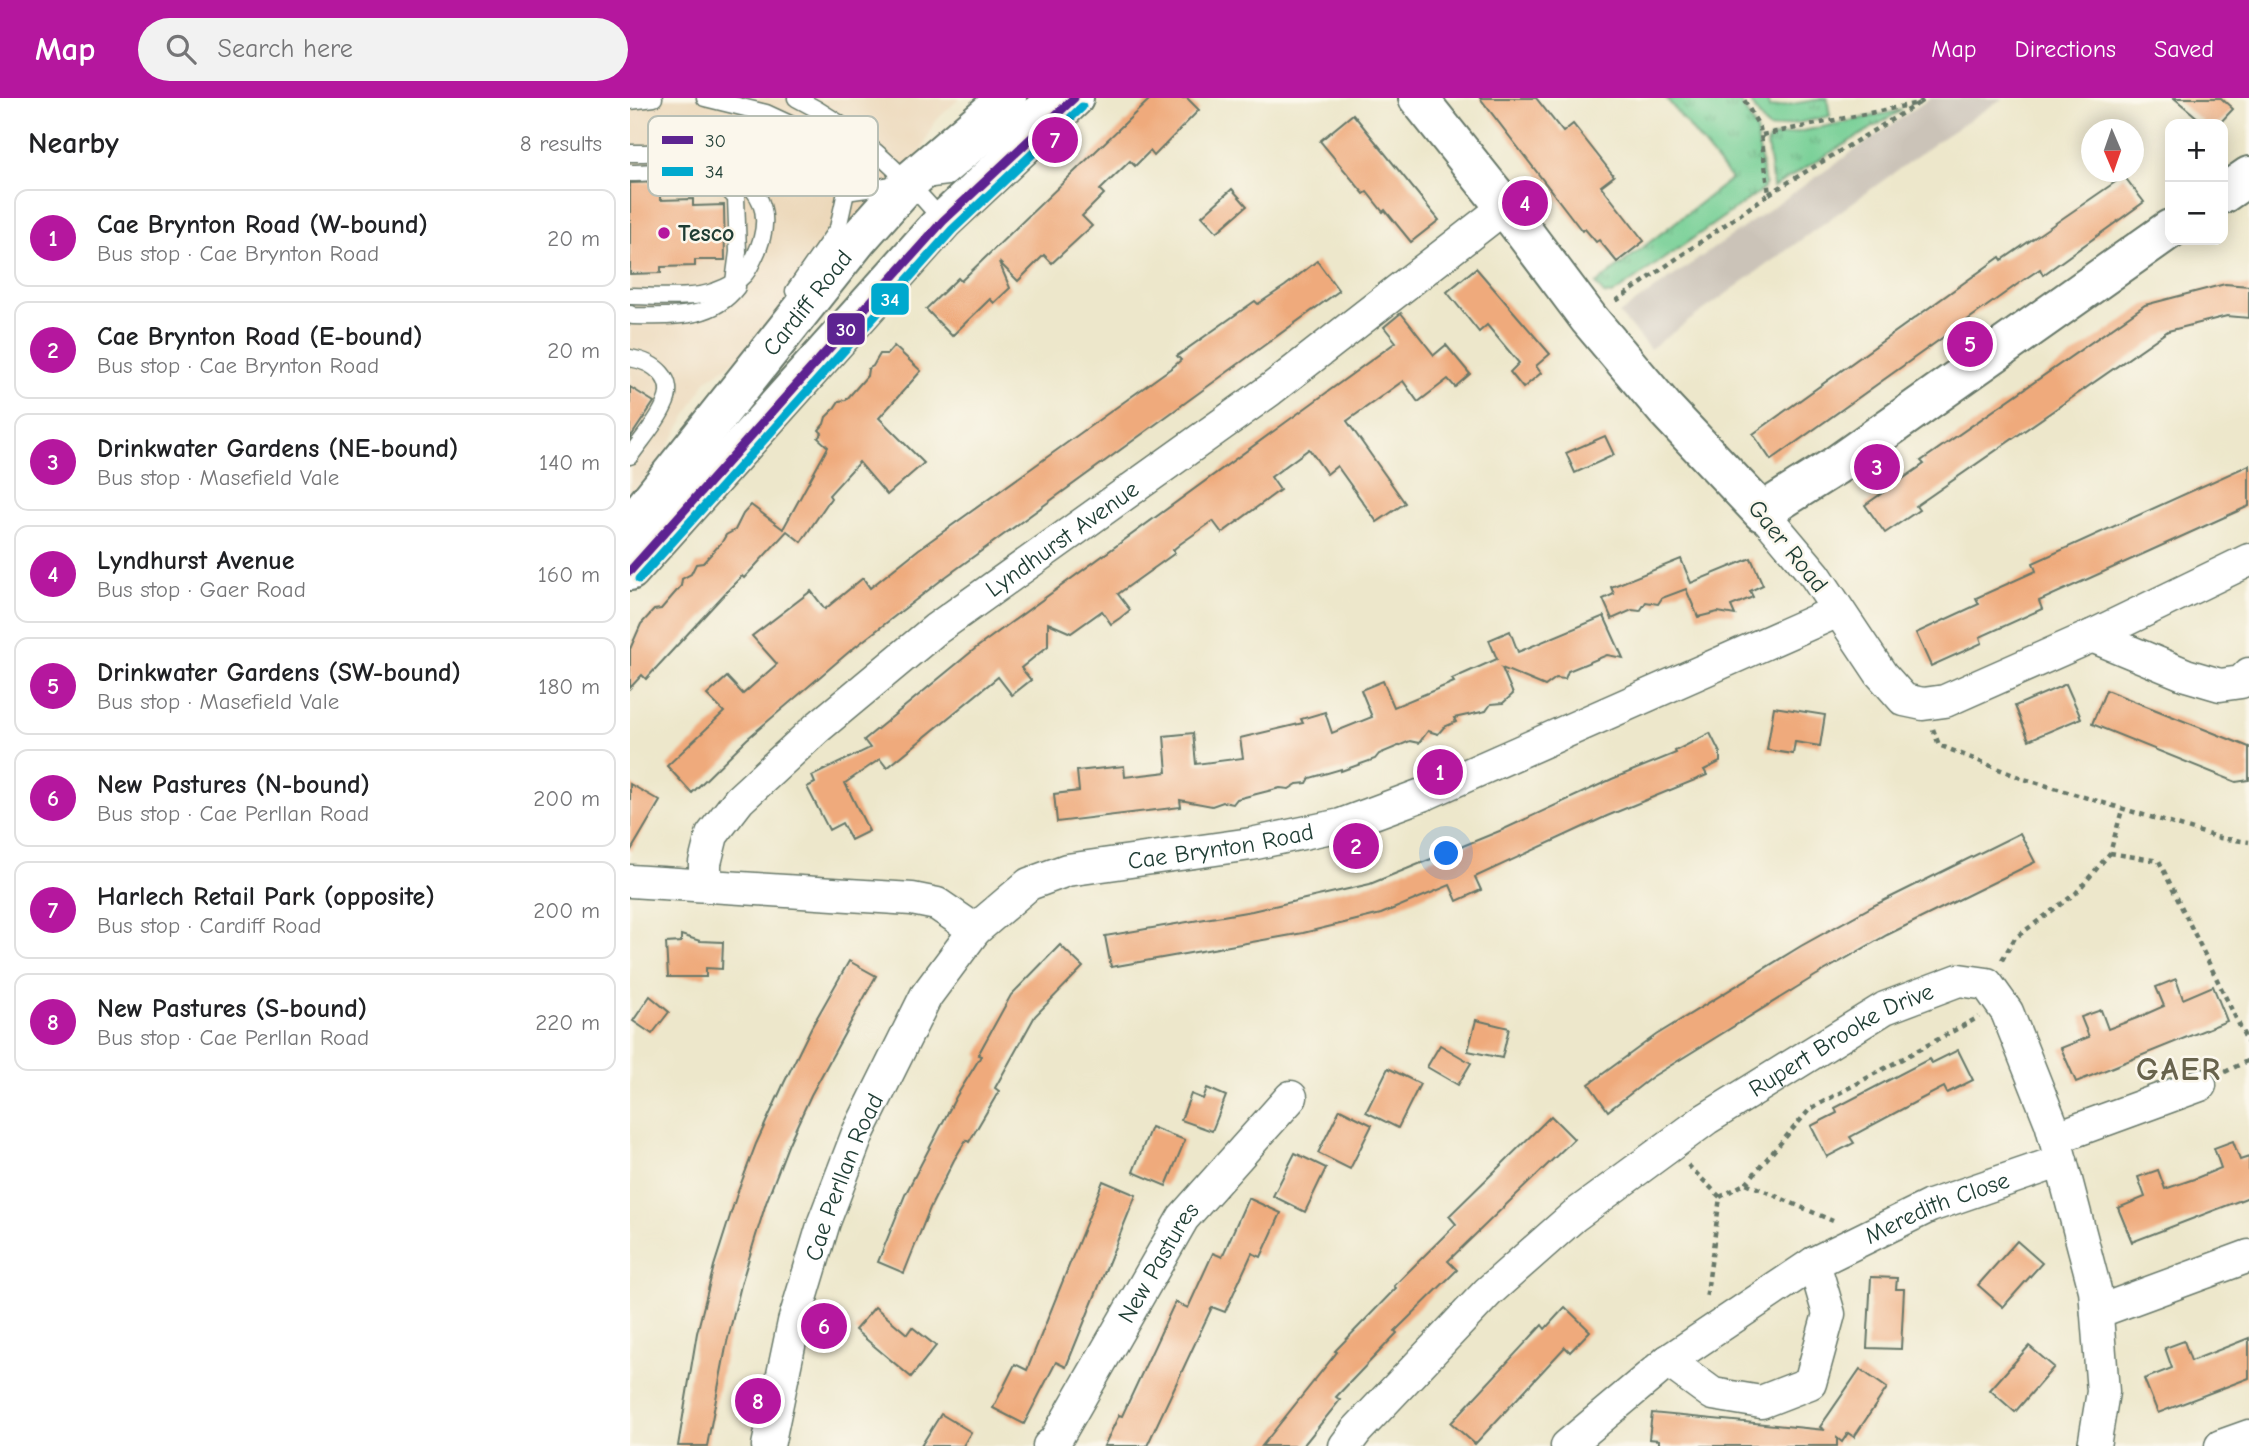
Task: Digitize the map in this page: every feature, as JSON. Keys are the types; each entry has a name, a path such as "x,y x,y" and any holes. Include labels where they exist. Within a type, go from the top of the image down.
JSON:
{"main road":[{"name":"Cardiff Road","path":"630,526 859,238 909,183 1007,98"},
{"name":"Cardiff Road","path":"630,571 943,221 1074,98"},
{"name":"Gaer Road","path":"1418,98 1505,207 1589,319 1665,410 1762,512"},
{"path":"2228,191 2249,176"},
{"path":"1762,512 1835,466 2165,233"}],"street":[{"name":"Lyndhurst Avenue","path":"705,885 705,863 712,835 739,800 817,728 936,629 1270,390 1505,207"},
{"name":"Gaer Road","path":"1762,512 1815,575 1881,674 1904,700 1923,704"},
{"path":"1923,704 1945,701 2092,636 2249,560"},
{"name":"Cae Brynton Road","path":"975,930 1028,884 1067,870 1251,844 1341,825 1427,793 1838,611"},
{"path":"2092,636 2186,675 2220,685 2241,682 2249,674"},
{"path":"630,881 912,899 937,904 975,930"},
{"name":"Cae Perllan Road","path":"768,1446 794,1322 824,1222 858,1133 926,996 975,930"},
{"name":"Rupert Brooke Drive","path":"1345,1446 1488,1292 1574,1216 1706,1119 1885,1008 1959,980 1994,994"},
{"path":"1994,994 2012,1024 2058,1149 2095,1290 2103,1392 2094,1446"},
{"name":"Meredith Close","path":"1567,1446 1668,1361 1814,1263 1930,1206 2200,1085"},
{"name":"New Pastures","path":"1049,1446 1055,1441 1183,1218 1292,1097"},
{"path":"2097,1312 2249,1256"},
{"path":"1668,1361 1713,1394 1761,1402 1810,1383 1829,1314 1814,1263"},
{"path":"2221,1446 2249,1436"}],"lane":[{"path":"630,102 654,98"},
{"path":"705,98 772,116"},
{"path":"796,98 829,116"},
{"path":"878,187 948,177 1041,98"},
{"path":"630,153 648,153"},
{"path":"878,155 909,183 943,221"},
{"path":"630,173 648,173"},
{"path":"734,196 739,279"},
{"path":"630,314 698,315 736,290 739,279 761,242 765,222 762,203 757,196"},
{"path":"727,401 775,319 838,228 845,196"},
{"path":"630,296 714,292 739,279"},
{"path":"630,358 645,360 659,368 667,385 666,404 630,456"}],"path":[{"path":"1743,98 1762,135 1769,194"},
{"path":"1589,319 1769,194 1926,98"},
{"path":"1762,135 1919,103"},
{"path":"1923,704 1939,745 2021,778 2122,810 2220,838 2249,842"},
{"path":"1720,1197 1746,1183 1810,1109 1994,994 2015,938 2076,893 2110,853 2122,810"},
{"path":"2110,853 2159,861 2249,1045"},
{"path":"1670,1146 1720,1197"},
{"path":"1746,1183 1869,1236"},
{"path":"1701,1339 1720,1197"}],"shaded area":[{"path":"630,98 960,98 934,122 909,182 801,314 707,380 666,451 630,499"},
{"path":"1930,98 2003,98 1939,140 1650,349 1619,314"}],"green space":[{"path":"1666,98 1738,98 1756,130 1765,185 1762,190 1612,295 1604,294 1596,284 1731,179"},
{"path":"1748,98 1767,98 1770,108 1827,98 1830,116 1770,129"},
{"path":"1902,110 1773,187 1767,143 1771,138"}],"building":[{"path":"1151,98 1187,98 1199,110 1154,156 1150,151 1135,166 1130,161 1100,190 1104,194 1082,216 1092,226 1052,263 1044,255 1018,281 999,262 1010,288 994,303 990,299 952,336 926,309 958,278 961,281"},
{"path":"1480,98 1536,98 1563,132 1573,124 1614,176 1601,186 1644,241 1617,262 1599,240 1596,242 1585,229 1582,231"},
{"path":"2174,98 2221,98 2233,109 2224,119 2199,119"},
{"path":"1353,114 1439,220 1411,242 1385,210 1383,212 1367,192 1364,194 1320,141"},
{"path":"648,182 648,196 660,196 660,200 693,199 693,206 724,205 725,260 695,260 695,266 661,267 661,273 630,274 630,183"},
{"path":"2115,182 2129,182 2144,202 2043,275 2040,269 2022,281 1771,460 1753,434 2000,257 2002,260"},
{"path":"1232,189 1247,206 1217,232 1202,216"},
{"path":"1317,261 1339,291 944,578 850,651 747,739 692,793 667,766 724,712 707,695 727,677 743,694 777,664 752,636 811,591 825,609 863,578 870,588 919,549 1174,366 1181,360 1177,356 1255,301 1258,304 1285,286"},
{"path":"1476,268 1550,354 1536,366 1541,373 1523,388 1510,372 1519,363 1487,325 1479,332 1447,292"},
{"path":"2225,284 2249,286 2249,318 2227,316 2168,331 1916,506 1919,510 1885,533 1865,505 1924,464 1921,461 2145,305"},
{"path":"1401,313 1434,355 1446,345 1470,374 1455,387 1448,379 1418,402 1403,381 1347,421 1405,503 1377,522 1337,466 1327,474 1309,449 1271,477 1280,490 1222,533 1213,521 1180,544 1173,550 1175,553 1118,594 1130,610 1120,618 1111,624 1102,611 1071,633 1048,623 1048,646 1021,668 1031,680 1012,695 998,677 887,768 880,759 845,783 869,831 851,840 842,823 829,830 807,787 815,783 812,776 870,748 864,740 976,648 1396,342 1384,327"},
{"path":"894,346 921,371 879,418 924,463 887,495 859,462 829,495 831,498 801,542 787,531 646,679 642,675 630,688 630,649 641,624 654,610 661,609 681,586 682,579 691,574 696,564 703,563 726,535 735,530 751,505 783,529 828,447 818,438 826,417 839,401 846,400 867,376 868,369 880,354 887,354"},
{"path":"630,387 654,402 630,438"},
{"path":"1605,436 1614,455 1575,473 1566,453"},
{"path":"2249,465 2249,506 2039,601 2042,609 1980,637 1982,643 1931,666 1916,633 1979,604 1976,598 2036,571 2033,563"},
{"path":"1751,558 1763,585 1750,591 1753,597 1731,606 1735,615 1718,612 1698,617 1686,589 1662,598 1658,604 1646,602 1640,611 1632,610 1612,619 1603,599 1614,594 1611,587 1681,559 1691,583"},
{"path":"1604,616 1623,658 1607,655 1568,671 1565,679 1556,678 1545,686 1502,668 1513,694 1503,703 1491,704 1486,711 1454,718 1456,722 1444,727 1438,734 1428,731 1419,743 1410,741 1379,754 1375,759 1310,778 1307,783 1297,784 1289,789 1280,788 1237,799 1233,804 1223,802 1212,806 1180,800 1181,807 1057,822 1054,794 1079,791 1077,771 1124,766 1125,777 1167,772 1164,736 1193,733 1196,764 1243,758 1240,738 1303,723 1301,719 1325,712 1332,733 1372,717 1361,690 1383,681 1394,707 1454,682 1452,679 1497,659 1489,640 1510,631 1518,652"},
{"path":"2066,684 2081,718 2029,740 2015,706"},
{"path":"2106,690 2249,747 2249,780 2236,782 2092,724"},
{"path":"1774,707 1825,715 1820,746 1795,742 1793,754 1767,750"},
{"path":"1710,733 1720,753 1720,762 1704,770 1707,775 1607,816 1475,877 1481,890 1457,901 1450,885 1381,914 1303,933 1111,967 1105,936 1252,911 1370,884 1502,830 1612,779 1676,753 1675,751"},
{"path":"630,784 660,801 630,852"},
{"path":"2020,833 2035,862 1887,935 1815,976 1652,1077 1608,1111 1589,1084 1656,1035 1801,946 1875,905"},
{"path":"681,935 700,941 723,942 722,969 706,968 706,977 668,977 666,943 681,942"},
{"path":"1060,945 1083,967 1035,1016 995,1088 999,1091 969,1142 966,1140 954,1160 930,1208 904,1273 878,1262 905,1195 1011,995"},
{"path":"849,961 876,976 811,1095 766,1203 727,1342 707,1446 678,1446 697,1333 714,1266 737,1194 784,1083"},
{"path":"2176,979 2183,999 2213,986 2227,1021 2076,1082 2061,1048 2089,1037 2081,1017 2101,1010 2108,1029 2137,1018 2164,1006 2156,987"},
{"path":"650,996 669,1012 652,1034 633,1021"},
{"path":"1476,1020 1509,1028 1502,1058 1468,1051"},
{"path":"1440,1045 1471,1063 1458,1085 1427,1067"},
{"path":"1958,1050 1973,1080 1947,1093 1944,1087 1921,1099 1850,1137 1854,1143 1827,1157 1811,1126 1837,1113 1835,1108 1929,1059 1932,1063"},
{"path":"1388,1068 1420,1084 1398,1128 1366,1112"},
{"path":"1207,1088 1226,1096 1212,1131 1181,1120 1191,1094 1203,1099"},
{"path":"1340,1109 1372,1125 1350,1169 1318,1153"},
{"path":"1551,1116 1574,1139 1448,1261 1457,1270 1395,1331 1397,1333 1336,1397 1340,1400 1303,1446 1262,1446 1337,1352 1335,1351 1396,1288 1394,1286 1456,1224 1449,1216"},
{"path":"1151,1127 1185,1140 1166,1186 1133,1172"},
{"path":"2233,1141 2240,1160 2249,1157 2249,1197 2132,1242 2118,1208 2145,1197 2138,1177 2158,1170 2165,1189 2194,1179 2221,1168 2214,1148"},
{"path":"1295,1153 1326,1168 1305,1212 1273,1196"},
{"path":"1103,1181 1136,1195 1066,1367 1056,1362 1024,1424 993,1408 1015,1364 1027,1370"},
{"path":"1248,1198 1281,1213 1261,1257 1252,1253 1225,1312 1212,1307 1147,1446 1104,1446 1119,1415 1122,1416 1175,1302 1188,1308 1213,1253 1222,1257"},
{"path":"2017,1241 2042,1263 2003,1307 1978,1285"},
{"path":"1871,1277 1897,1278 1896,1289 1904,1289 1901,1349 1867,1348"},
{"path":"875,1307 907,1334 912,1327 936,1346 911,1377 855,1330"},
{"path":"1565,1307 1590,1331 1570,1352 1565,1347 1475,1444 1451,1423 1542,1325 1545,1329"},
{"path":"2249,1338 2249,1378 2158,1413 2144,1379 2172,1368 2165,1348 2184,1341 2191,1361"},
{"path":"2029,1346 2054,1367 2015,1412 1990,1390"},
{"path":"1860,1369 1887,1388 1854,1437 1848,1433 1842,1442 1837,1438 1837,1446 1659,1446 1659,1440 1649,1439 1652,1413 1825,1430 1820,1427"},
{"path":"941,1414 971,1432 963,1446 921,1446"}],"transit line":[{"name":"30","path":"630,571 943,221 1074,98"},
{"name":"34","path":"639,579 952,230 1082,107"}],"place":[{"name":"Harlech Retail Park (opposite)","path":"1055,140"},
{"name":"Lyndhurst Avenue","path":"1525,203"},
{"name":"Tesco","path":"664,233"},
{"name":"Drinkwater Gardens (SW-bound)","path":"1970,344"},
{"name":"Drinkwater Gardens (NE-bound)","path":"1877,467"},
{"name":"Cae Brynton Road (W-bound)","path":"1440,772"},
{"name":"Cae Brynton Road (E-bound)","path":"1356,846"},
{"name":"New Pastures (N-bound)","path":"824,1326"},
{"name":"New Pastures (S-bound)","path":"758,1401"}],"district":[{"name":"GAER","path":"2179,1069"}]}
